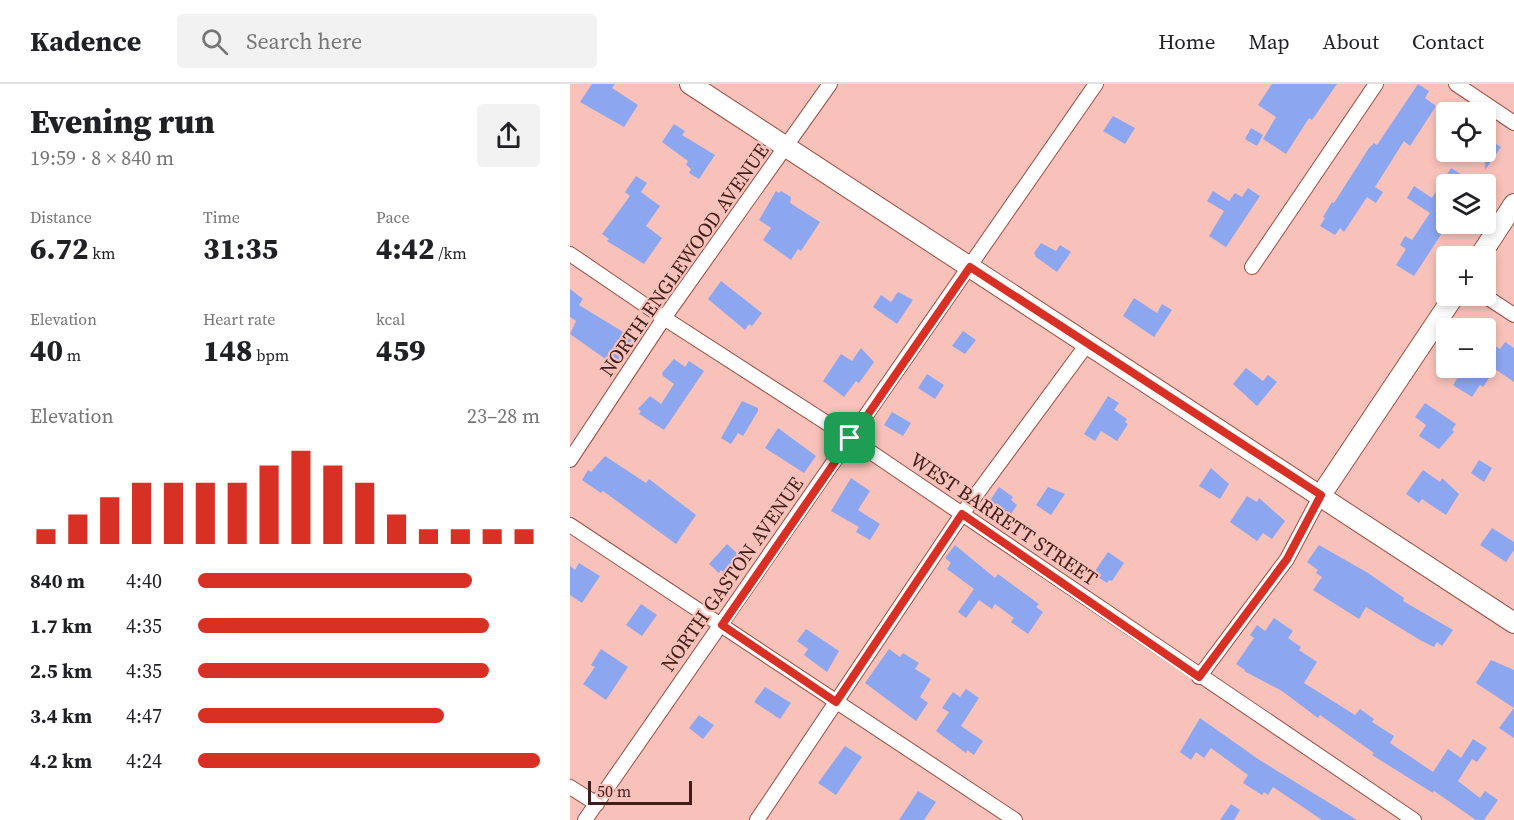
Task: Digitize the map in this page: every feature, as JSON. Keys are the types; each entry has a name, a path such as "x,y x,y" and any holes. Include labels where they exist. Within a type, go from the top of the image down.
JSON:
{"main road":[{"path":"690,84 1514,623"},
{"path":"1487,246 1514,204"},
{"path":"1321,495 1447,306"}],"street":[{"name":"NORTH ENGLEWOOD AVENUE","path":"570,460 664,318 830,84"},
{"name":"NORTH GASTON AVENUE","path":"585,820 1096,84"},
{"path":"1252,267 1376,84"},
{"path":"1456,84 1514,123"},
{"name":"WEST BARRETT STREET","path":"570,254 664,318 850,438 1199,677 1414,820"},
{"path":"1496,303 1514,315"},
{"path":"757,820 962,514 1088,343"},
{"path":"1199,677 1287,559 1321,495"},
{"path":"570,525 1015,820"},
{"path":"570,787 597,804"}],"building":[{"path":"592,84 615,84 612,88 638,105 624,127 580,102"},
{"path":"1272,84 1337,84 1312,120 1309,118 1286,154 1263,139 1276,117 1258,105"},
{"path":"1418,84 1429,91 1425,98 1436,106 1410,146 1404,141 1375,187 1383,192 1376,203 1367,197 1344,232 1340,228 1335,235 1320,226 1325,218 1323,217 1369,148 1374,143 1377,145"},
{"path":"1113,116 1135,128 1125,144 1103,131"},
{"path":"674,124 685,131 682,135 715,155 699,179 689,173 691,169 686,165 688,161 662,142"},
{"path":"1251,128 1263,135 1257,146 1245,139"},
{"path":"1496,144 1501,147 1496,154"},
{"path":"1451,168 1461,174 1447,174"},
{"path":"636,176 647,183 641,192 660,206 646,226 662,238 644,264 607,241 609,239 602,234 630,196 625,192"},
{"path":"1414,186 1432,198 1436,192 1436,234 1441,234 1414,276 1396,265 1406,249 1400,245 1405,236 1412,240 1430,213 1407,198"},
{"path":"1248,188 1260,196 1226,247 1209,236 1224,211 1207,201 1213,191 1229,201 1235,193 1242,197"},
{"path":"776,191 779,193 781,191 791,197 790,203 820,222 801,251 798,249 791,260 763,240 771,228 759,220"},
{"path":"1041,243 1056,251 1060,245 1071,252 1057,272 1036,257 1034,253"},
{"path":"721,281 762,313 752,326 749,324 745,330 708,299"},
{"path":"570,289 583,299 579,305 633,338 614,365 570,334 576,321 570,317"},
{"path":"898,292 913,300 897,324 873,307 881,295 891,302"},
{"path":"1134,298 1157,313 1162,304 1172,310 1154,337 1123,316"},
{"path":"963,331 976,340 965,354 952,346"},
{"path":"1505,342 1514,348 1514,382 1496,370 1496,346 1500,349"},
{"path":"861,348 874,362 859,383 856,381 844,397 823,381 841,354 852,361"},
{"path":"674,359 685,367 689,361 704,371 664,430 639,414 641,411 638,409 650,396 661,404 674,384 662,373"},
{"path":"1246,368 1263,381 1268,375 1277,382 1257,406 1233,384"},
{"path":"927,374 944,385 935,399 918,388"},
{"path":"1458,378 1489,378 1483,387 1480,385 1472,397 1453,385"},
{"path":"1108,396 1119,403 1114,410 1127,419 1125,422 1128,424 1117,441 1101,431 1095,441 1084,434"},
{"path":"742,401 758,408 758,411 743,436 738,433 731,444 721,438"},
{"path":"1425,403 1456,424 1452,430 1454,432 1439,449 1419,436 1426,425 1415,417"},
{"path":"892,412 911,423 903,436 884,425"},
{"path":"778,428 816,456 804,473 765,448"},
{"path":"605,456 646,483 649,479 696,515 676,544 603,491 601,493 582,480 588,470 591,472"},
{"path":"1479,460 1492,468 1484,482 1471,473"},
{"path":"1211,468 1229,484 1220,499 1199,486"},
{"path":"1423,470 1440,482 1442,478 1459,494 1446,515 1422,499 1419,503 1406,494"},
{"path":"851,478 870,491 858,510 880,524 870,540 856,532 859,527 831,511"},
{"path":"999,487 1013,497 1011,500 1017,505 1009,517 987,505"},
{"path":"1048,487 1065,494 1051,515 1036,505"},
{"path":"1247,496 1257,502 1259,498 1285,521 1272,539 1263,533 1257,541 1230,522"},
{"path":"1492,528 1514,542 1514,550 1506,562 1480,545"},
{"path":"727,544 741,557 726,574 721,570 719,573 709,564"},
{"path":"955,545 995,578 998,574 1039,604 1036,607 1043,612 1028,634 1011,622 1014,618 995,604 992,609 979,600 966,618 958,612 974,589 947,569 951,563 945,558"},
{"path":"1319,545 1368,573 1404,598 1403,601 1453,630 1442,646 1437,642 1434,647 1420,640 1366,607 1359,619 1313,590 1322,577 1316,573 1318,570 1307,562"},
{"path":"1108,552 1124,563 1112,581 1109,580 1107,583 1098,577 1100,574 1095,571"},
{"path":"579,563 600,576 582,603 570,595 570,566 575,570"},
{"path":"641,604 657,615 642,636 626,625"},
{"path":"1274,618 1293,631 1288,638 1301,647 1299,650 1317,662 1304,683 1355,715 1360,709 1374,719 1372,722 1394,736 1390,743 1433,772 1448,749 1461,758 1473,739 1487,748 1477,762 1472,759 1458,781 1480,798 1485,791 1498,800 1484,820 1476,820 1434,791 1433,793 1372,755 1374,753 1320,715 1318,718 1282,691 1244,671 1236,664 1254,638 1250,635 1257,625 1265,631"},
{"path":"806,629 839,651 827,672 804,655 808,649 797,641"},
{"path":"601,649 628,667 606,700 583,684 595,667 591,665"},
{"path":"889,649 900,657 903,653 919,663 915,669 931,679 920,697 928,703 916,721 865,683"},
{"path":"1491,660 1514,670 1514,708 1476,683"},
{"path":"765,687 791,703 780,719 754,702"},
{"path":"966,689 979,698 961,726 983,741 974,755 967,750 966,753 936,731 949,712 942,708 953,692 960,697"},
{"path":"1514,708 1514,738 1499,728"},
{"path":"699,715 714,725 703,739 689,728"},
{"path":"1200,718 1258,759 1357,820 1322,820 1273,787 1268,795 1264,792 1262,795 1243,783 1248,775 1211,748 1204,758 1196,752 1191,760 1180,752"},
{"path":"845,746 862,757 836,795 818,783"},
{"path":"918,791 936,802 924,820 899,820"},
{"path":"1231,804 1240,810 1234,820 1220,820"}],"route":[{"path":"970,267 1321,495 1287,559 1199,677 962,514 836,702 722,625 850,438 970,267"}]}
